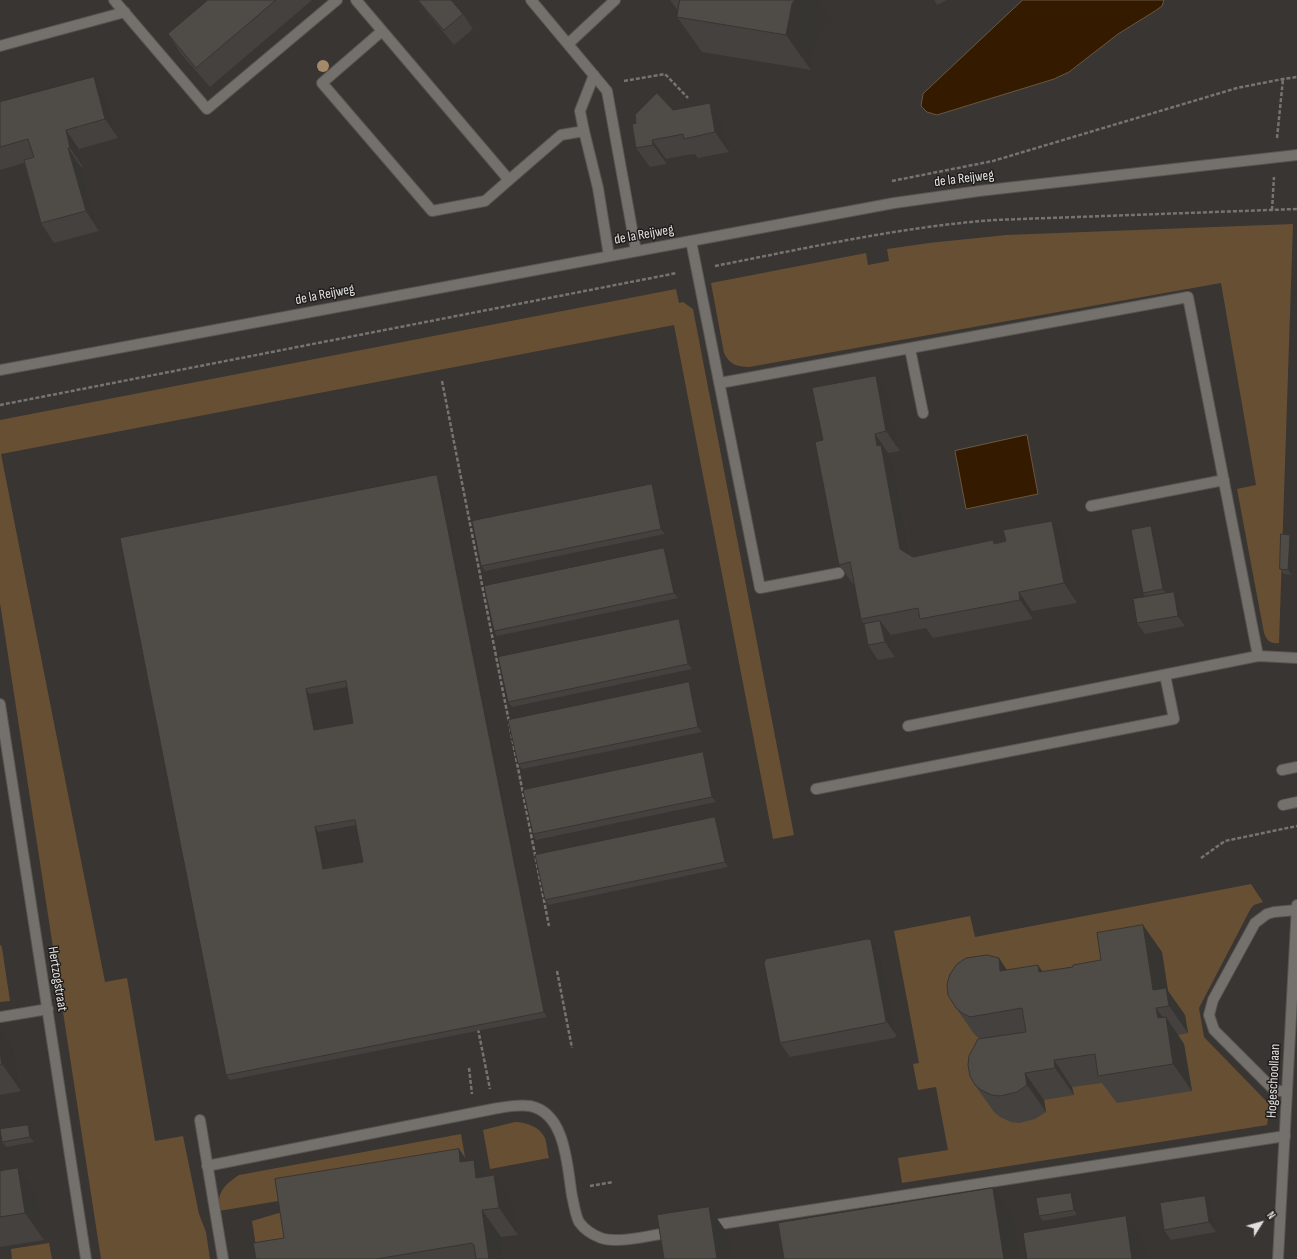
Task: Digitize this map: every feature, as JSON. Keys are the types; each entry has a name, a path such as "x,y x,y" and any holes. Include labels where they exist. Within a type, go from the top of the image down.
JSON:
{"street":[{"path":"114,0 207,109 337,0"},
{"path":"356,0 509,180"},
{"path":"531,0 604,88 636,250"},
{"path":"568,44 615,0"},
{"path":"0,46 125,12"},
{"path":"382,31 322,84 432,211 485,201 561,135 584,131"},
{"path":"594,75 580,111 598,188 609,256"},
{"name":"de la Reijweg","path":"0,370 894,202 1297,155"},
{"path":"691,241 760,588 840,573"},
{"path":"720,383 1188,297 1258,656"},
{"path":"910,349 923,413"},
{"path":"1091,506 1224,480"},
{"path":"908,726 1258,656 1297,658"},
{"path":"816,789 1174,719 1165,675"},
{"name":"Hertzogstraat","path":"0,709 86,1259"},
{"path":"1282,770 1297,767"},
{"path":"1284,805 1297,802"},
{"name":"Hogeschoollaan","path":"1278,1259 1297,906"},
{"path":"1287,1092 1274,1090 1214,1030 1209,1015 1213,1000 1255,923 1267,914 1282,910 1297,910"},
{"path":"0,1017 48,1010"},
{"path":"207,1166 494,1109 516,1105 531,1106 544,1112 555,1123 562,1137 575,1210 579,1222 588,1232 600,1238 614,1241 685,1230"},
{"path":"200,1120 223,1259"},
{"path":"700,1227 1285,1136"}],"path":[{"path":"604,88 665,74 688,98"},
{"path":"1282,79 1297,77"},
{"path":"0,405 858,238 952,224 994,220 1297,209"},
{"path":"442,381 549,926"},
{"path":"1201,858 1225,841 1297,826"},
{"path":"557,971 572,1048"},
{"path":"477,1024 488,1078"},
{"path":"469,1068 473,1096"},
{"path":"593,1185 613,1182"}],"shaded area":[{"path":"1023,0 1164,0 1162,6 1118,34 1069,72 1054,79 937,115 927,112 921,106 923,94"},
{"path":"1293,224 1279,643 1269,641 1264,633 1237,489 1256,485 1221,283 749,367 734,364 728,360 724,353 711,283 866,253 868,265 889,261 887,249 1006,235"},
{"path":"676,289 679,303 683,302 693,309 794,835 773,839 674,325 1,454 105,982 127,978 155,1141 183,1136 199,1214 206,1232 210,1259 101,1259 0,603 0,420"},
{"path":"1027,435 1038,494 966,509 955,451"},
{"path":"1251,884 1263,902 1254,905 1251,908 1199,1008 1204,1037 1270,1105 1267,1125 902,1183 898,1158 948,1150 936,1087 918,1090 913,1064 919,1063 894,931 970,916 975,937"},
{"path":"0,945 2,948 10,1001 0,1002"},
{"path":"515,1122 528,1124 543,1134 549,1158 490,1169 483,1130"},
{"path":"461,1134 467,1169 219,1211 220,1194 229,1182 239,1175"},
{"path":"282,1212 290,1259 258,1259 252,1221"},
{"path":"49,1243 52,1259 12,1259 11,1249"}],"building":[{"path":"208,0 276,0 196,68 168,34"},
{"path":"418,0 451,0 463,14 444,30"},
{"path":"680,0 795,0 792,4 786,35 677,17"},
{"path":"94,77 105,119 66,130 70,148 68,148 86,211 41,223 24,160 34,157 28,139 0,147 0,102"},
{"path":"657,93 673,110 710,103 715,132 684,139 683,134 652,140 653,145 636,148 632,124 636,123 635,115"},
{"path":"876,376 886,431 875,434 877,446 881,445 900,549 913,557 993,540 994,544 1006,541 1003,530 1052,521 1064,583 1019,592 1020,600 920,619 918,608 861,619 850,562 839,565 815,442 823,440 812,388"},
{"path":"437,475 544,1012 226,1075 120,538","holes":["346,681 353,723 314,730 306,689","355,820 363,862 323,869 315,827"]},
{"path":"652,484 661,529 481,566 472,521"},
{"path":"1151,526 1163,589 1143,593 1131,530"},
{"path":"1281,534 1290,535 1288,570 1280,569"},
{"path":"664,548 674,593 494,631 484,586"},
{"path":"1174,592 1178,616 1137,623 1133,599"},
{"path":"679,619 688,664 508,702 498,657"},
{"path":"880,621 885,642 868,645 864,624"},
{"path":"689,682 698,727 518,764 508,720"},
{"path":"703,752 712,797 533,834 523,790"},
{"path":"715,817 725,862 545,900 535,855"},
{"path":"1143,925 1153,990 1166,988 1169,1006 1156,1008 1158,1018 1166,1017 1173,1064 1098,1076 1095,1054 1054,1060 1055,1068 1025,1073 1027,1085 1017,1092 1000,1096 992,1095 981,1090 975,1085 970,1076 968,1065 969,1056 978,1039 1026,1032 1022,1008 970,1017 956,1008 948,995 947,984 950,974 957,964 966,958 987,955 999,958 1000,971 1038,965 1039,972 1073,967 1073,965 1101,960 1097,933"},
{"path":"868,939 871,940 886,1021 884,1023 780,1043 764,963 766,959"},
{"path":"0,1051 2,1064 0,1065"},
{"path":"28,1125 30,1137 2,1142 0,1129"},
{"path":"459,1149 460,1162 474,1160 476,1178 494,1175 499,1208 482,1210 489,1259 476,1259 474,1245 472,1243 376,1259 256,1259 253,1243 284,1238 275,1179"},
{"path":"18,1168 25,1213 0,1217 0,1171"},
{"path":"993,1188 1004,1259 784,1259 778,1223"},
{"path":"1071,1193 1074,1210 1039,1216 1036,1198"},
{"path":"1205,1196 1209,1222 1164,1230 1160,1203"},
{"path":"709,1207 717,1258 664,1259 657,1215"},
{"path":"1126,1216 1132,1259 1027,1259 1023,1233"}]}
